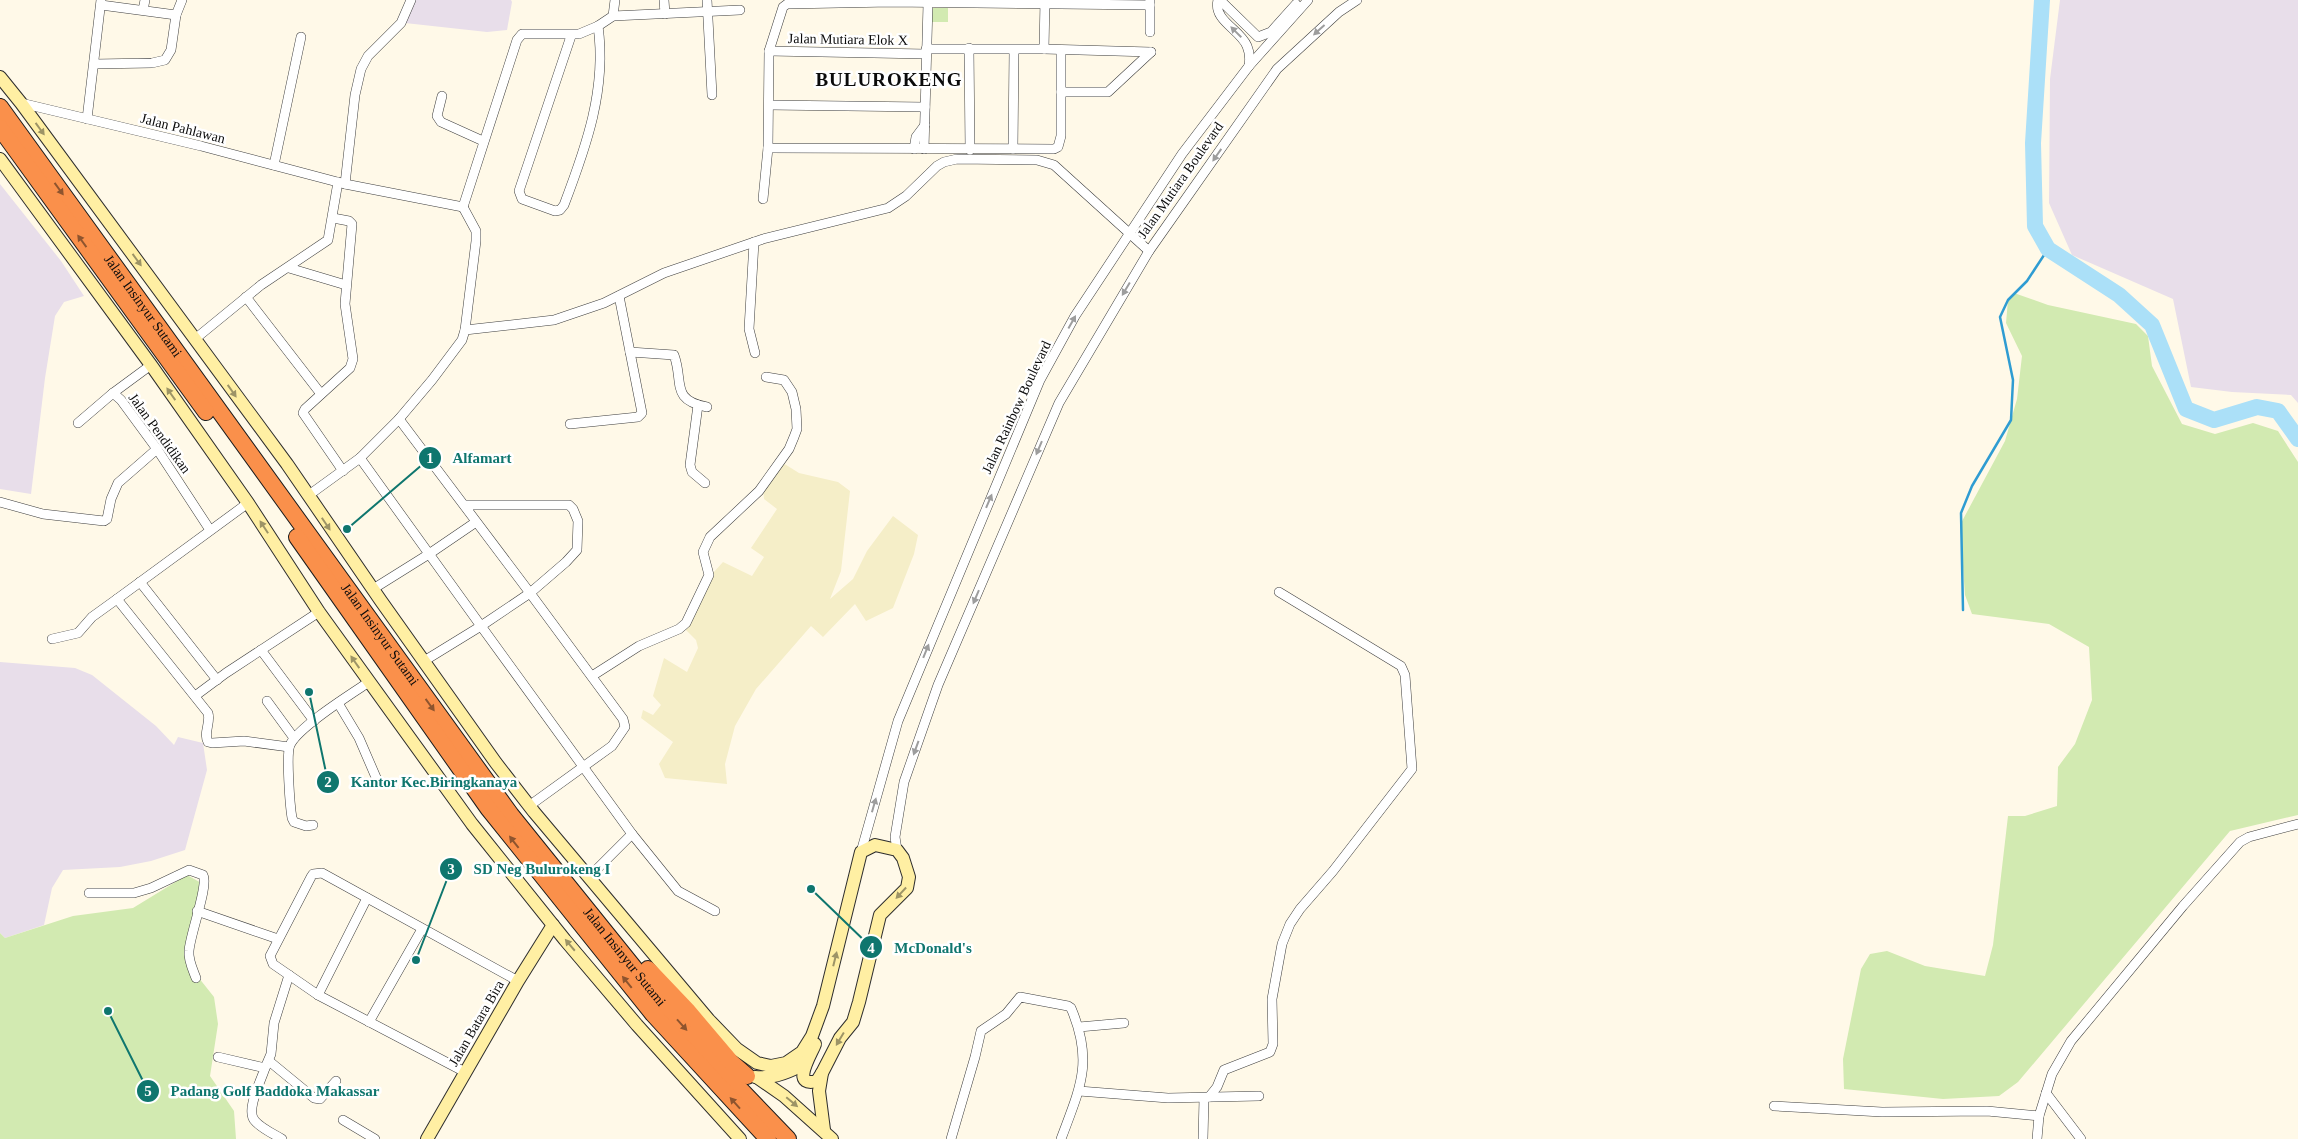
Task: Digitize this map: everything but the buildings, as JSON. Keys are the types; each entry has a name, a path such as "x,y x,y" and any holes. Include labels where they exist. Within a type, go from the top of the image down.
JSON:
{"highway":[{"name":"Jalan Insinyur Sutami","path":"0,107 510,815 668,1010 715,1063 788,1139"},
{"name":"Jalan Insinyur Sutami","path":"0,128 267,495 488,808 653,1014 768,1139"},
{"path":"510,815 524,823 536,836 653,975 687,1010 731,1062 752,1077"}],"street":[{"path":"143,10 146,0"},
{"path":"94,64 152,63 165,60 170,50 176,15 182,0"},
{"path":"195,339 246,297 328,240 342,183 355,95 361,69 368,56 401,23 410,0"},
{"path":"613,16 615,0"},
{"path":"664,0 665,14"},
{"path":"707,0 712,94"},
{"path":"1249,66 1250,56 1247,45 1220,16 1216,6 1219,0 1258,37 1271,32 1301,0"},
{"name":"Jalan Rainbow Boulevard","path":"861,852 898,721 1040,380 1075,316 1182,154 1249,66 1308,0"},
{"name":"Jalan Mutiara Boulevard","path":"896,850 895,837 904,782 932,703 1059,403 1148,251 1277,70 1339,12 1358,0"},
{"path":"763,199 768,148 769,50 783,8 787,4 844,1 891,1 928,4 942,2 1150,3 1150,32"},
{"path":"87,119 101,2 176,15"},
{"path":"1044,2 1044,49"},
{"path":"924,149 928,4"},
{"path":"309,495 360,458 399,419 462,340 465,330 476,241 476,231 463,207 483,141 517,40 520,36 528,33 571,36 598,26 613,16 740,10"},
{"path":"571,36 519,190 522,199 556,210 560,210 564,205 588,139 594,116 601,51 598,26"},
{"path":"274,165 300,38"},
{"path":"969,48 970,150"},
{"name":"Jalan Mutiara Elok X","path":"769,50 926,52 969,48 1151,52 1108,92 1061,92"},
{"path":"1013,149 1014,50"},
{"path":"768,148 1054,150 1058,147 1061,136 1061,50"},
{"path":"0,76 309,495 496,763 709,1020 737,1049 757,1063 771,1066 786,1063 802,1052 812,1036 823,1006 861,852 875,845 896,850 903,858 909,877 907,888 880,915 853,1022 840,1038 817,1081 812,1082 806,1079 802,1070 812,1052 823,1023 823,1006"},
{"path":"442,96 437,116 440,122 483,141"},
{"name":"Jalan Pahlawan","path":"21,103 342,183 463,207"},
{"path":"768,105 925,107"},
{"path":"914,150 916,137 925,124"},
{"path":"0,159 151,366 248,503 318,612 472,824 637,1025 740,1139"},
{"path":"465,330 554,320 619,296 664,273 754,242 888,208 906,196 937,166 957,159 1037,160 1054,165 1148,251"},
{"path":"333,218 350,221 352,224 344,304 353,359 350,368 305,409 304,416 343,471"},
{"path":"754,242 749,329 755,352"},
{"path":"289,268 346,285"},
{"path":"570,424 640,416 642,408 619,296"},
{"path":"246,297 321,394"},
{"path":"630,352 674,355 682,394 688,401 703,406 690,464 692,472 705,483"},
{"name":"Jalan Pendidikan","path":"151,366 113,393 121,400 157,449 210,530"},
{"path":"592,676 639,646 678,629 686,623 709,575 703,552 710,537 754,497 789,449 797,429 792,392 784,380 766,377"},
{"path":"78,423 113,393"},
{"path":"399,419 592,676 619,713 625,728 612,746 530,806"},
{"path":"0,502 43,514 104,521 107,519 111,499 118,483 157,449"},
{"path":"360,458 632,834 678,891 715,911"},
{"path":"52,639 78,633 92,617 248,503"},
{"path":"424,661 530,593 577,550 578,521 574,508 569,505 464,505"},
{"path":"373,589 476,522"},
{"path":"140,582 217,680"},
{"path":"1203,1139 1207,1098 1217,1087 1224,1070 1270,1052 1273,1044 1272,999 1282,944 1290,924 1412,769 1405,675 1401,666 1279,592"},
{"path":"117,599 208,713 210,721 206,738 212,744 244,741 289,747"},
{"path":"195,696 318,612"},
{"path":"261,650 314,721"},
{"path":"313,825 306,826 293,820 289,747 294,738 314,721 338,702 369,682"},
{"path":"267,701 294,738"},
{"path":"338,702 359,738 378,782"},
{"path":"2037,1139 2039,1116 2055,1066 2071,1041 2235,847 2248,837 2298,824"},
{"path":"589,877 632,834"},
{"path":"89,893 134,893 193,870 203,875 206,882 197,911 189,952 196,978"},
{"path":"465,1072 318,995 276,967 270,956 313,874 322,873 518,981"},
{"path":"318,995 367,898"},
{"path":"197,911 278,939"},
{"name":"Jalan Batara Bira","path":"427,1139 518,981 554,924"},
{"path":"369,1022 422,928"},
{"path":"282,1139 256,1122 252,1116 252,1107 267,1064 274,1023 288,975"},
{"path":"951,1139 983,1028 1004,1016 1016,1000 1023,996 1068,1006 1071,1008 1078,1027 1084,1053 1079,1090 1061,1139"},
{"path":"1078,1027 1124,1023"},
{"path":"218,1057 267,1064 314,1098 320,1099 336,1081"},
{"path":"752,1077 793,1071 805,1063"},
{"path":"822,1073 819,1091 828,1134"},
{"path":"752,1077 784,1096 828,1134"},
{"path":"1079,1090 1168,1098 1259,1096"},
{"path":"2046,1093 2081,1139"},
{"path":"1774,1106 1882,1112 1987,1111 2039,1116"},
{"path":"343,1120 375,1139"}],"shaded area":[{"path":"414,0 511,0 512,2 507,30 487,32 405,23"},
{"path":"2060,0 2298,0 2298,403 2291,395 2232,392 2191,387 2173,299 2072,255 2049,203 2050,79"},
{"path":"0,184 61,261 84,296 64,302 55,316 45,378 31,494 0,489"},
{"path":"783,463 799,473 838,482 850,491 841,571 830,599 853,579 867,551 893,516 918,535 914,554 893,608 866,621 855,604 823,637 811,626 756,689 735,726 725,764 727,784 665,778 659,764 673,742 641,718 643,710 653,715 661,705 653,696 664,658 687,672 698,648 696,640 685,629 699,607 713,573 723,562 752,576 764,557 751,548 777,509 764,499 763,485"},
{"path":"0,662 75,668 92,675 156,726 174,745 178,737 203,743 207,770 185,850 151,861 120,867 63,870 52,888 44,925 5,938 0,933"}],"green space":[{"path":"931,8 948,8 948,22 931,22"},
{"path":"2014,293 2048,305 2136,324 2148,336 2152,366 2182,424 2215,434 2253,423 2278,431 2298,462 2298,815 2230,831 2018,1082 1999,1096 1943,1099 1844,1089 1843,1059 1861,969 1870,954 1887,951 1925,966 1985,976 1993,945 2008,816 2025,816 2057,806 2058,767 2075,744 2092,700 2089,647 2049,624 1972,614 1965,595 1960,525 2005,441 2017,399 2022,356 2006,323 2008,300"},
{"path":"187,875 203,884 187,963 214,997 218,1024 210,1076 234,1111 236,1139 0,1139 0,933 5,938 73,916 133,908"}],"waterway":[{"path":"2042,0 2033,143 2035,226 2048,249 2119,295 2152,325 2186,409 2214,420 2257,407 2278,411 2298,439"},
{"path":"1963,610 1961,513 1972,486 2011,420 2013,380 2000,317 2008,300 2027,281 2048,249"}],"place":[{"name":"Alfamart","path":"347,529"},
{"name":"Kantor Kec.Biringkanaya","path":"309,692"},
{"name":"McDonald's","path":"811,889"},
{"name":"SD Neg Bulurokeng I","path":"416,960"},
{"name":"Padang Golf Baddoka Makassar","path":"108,1011"}],"district":[{"name":"BULUROKENG","path":"889,79"}]}
